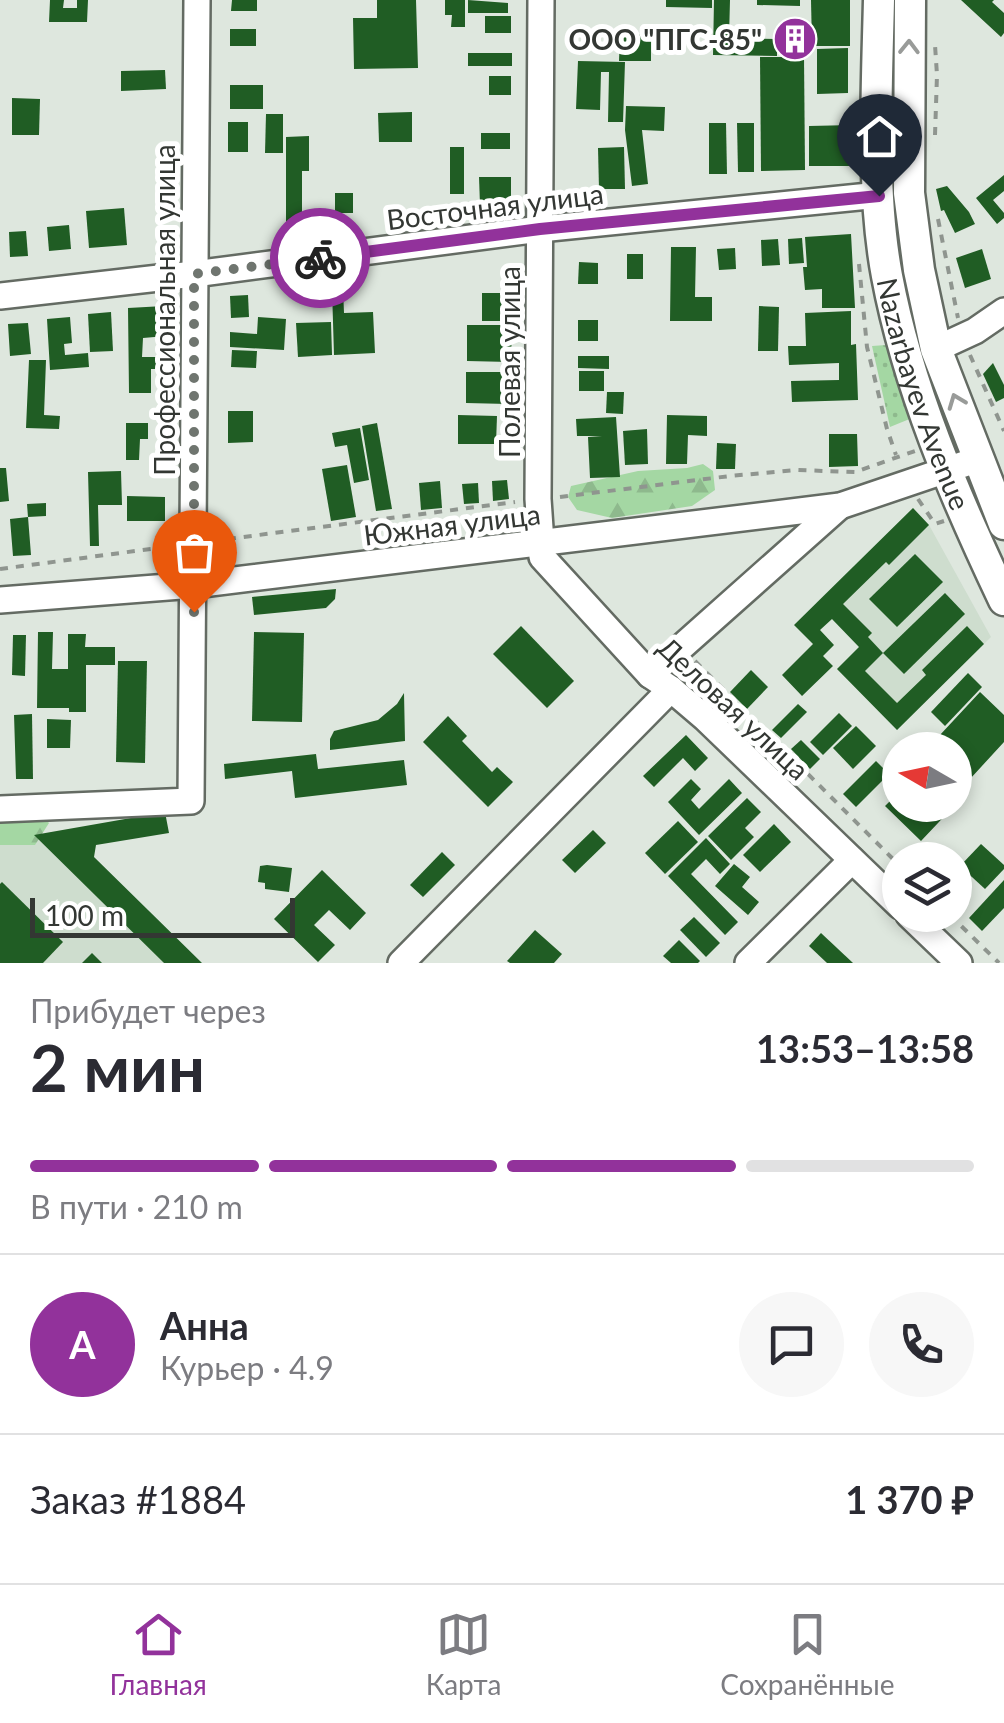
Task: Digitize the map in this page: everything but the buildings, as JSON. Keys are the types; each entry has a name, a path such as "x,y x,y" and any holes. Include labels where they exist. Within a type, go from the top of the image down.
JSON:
{"main road":[{"name":"Nazarbayev Avenue","path":"879,0 879,196 886,273 902,342 948,471 1004,600"},
{"name":"Nazarbayev Avenue","path":"910,0 909,193 919,270 949,343 979,459 1004,524"}],"street":[{"name":"Профессиональная улица","path":"0,809 191,801 198,0"},
{"name":"Полевая улица","path":"540,544 542,0"},
{"name":"Восточная улица","path":"0,296 540,229 879,196"},
{"path":"949,343 976,331 1004,311"},
{"name":"Южная улица","path":"0,600 194,585 840,506 979,459"},
{"path":"401,963 661,682 681,647 840,506"},
{"name":"Деловая улица","path":"540,544 542,557 661,682 882,889"},
{"path":"748,963 852,860"},
{"path":"927,932 959,963"}],"path":[{"path":"934,151 935,36"},
{"path":"936,208 949,343 1004,431"},
{"path":"0,568 730,476 797,470 855,472 897,457"},
{"path":"681,647 882,848"},
{"path":"968,932 1000,963"}],"shaded area":[{"path":"913,508 929,525 991,637 897,730 837,669 859,647 816,603"},
{"path":"0,834 34,835 164,963 0,963"}],"green space":[{"path":"886,345 912,418 890,427 872,346"},
{"path":"703,464 713,471 715,490 692,506 612,518 577,510 568,497 571,486 638,471"},
{"path":"42,815 49,823 35,845 0,845 0,819"}],"way so far":[{"path":"194,612 194,274 320,258"}],"place":[{"name":"ООО \"ПГС-85\"","path":"795,39"}],"route":[{"path":"320,258 540,229 879,196"}]}
